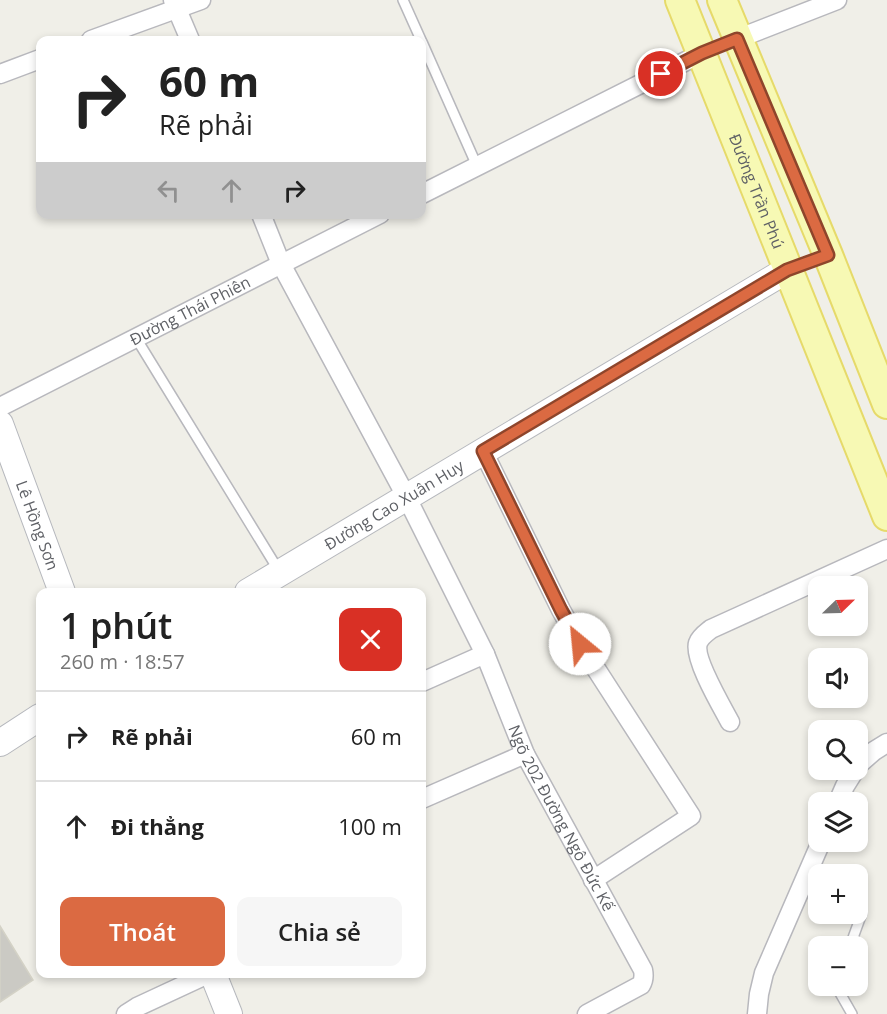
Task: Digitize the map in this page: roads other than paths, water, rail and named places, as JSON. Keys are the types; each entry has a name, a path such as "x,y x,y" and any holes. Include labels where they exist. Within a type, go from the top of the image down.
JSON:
{"main road":[{"name":"Đường Trần Phú","path":"680,0 887,516"},
{"path":"722,0 887,404"},
{"path":"702,53 737,39"},
{"path":"787,270 828,255"}],"street":[{"path":"100,36 175,4 201,0"},
{"path":"737,39 837,0"},
{"path":"175,4 188,36"},
{"path":"426,192 702,53"},
{"path":"0,74 36,60"},
{"name":"Ngõ 202 Đường Ngô Đức Kế","path":"263,219 281,264 406,498 485,654 525,754 644,974 640,985 587,1014"},
{"name":"Đường Thái Phiên","path":"0,407 370,219"},
{"name":"Đường Cao Xuân Huy","path":"255,588 787,270"},
{"name":"Lê Hồng Sơn","path":"0,424 62,588"},
{"path":"483,451 580,644 691,816 594,880"},
{"path":"730,722 700,663 697,649 701,637 711,629 887,549"},
{"path":"426,680 485,654"},
{"path":"0,743 36,720"},
{"path":"868,756 887,743"},
{"path":"426,797 525,754"},
{"path":"757,1014 764,973 817,852"},
{"path":"126,1014 202,978"},
{"path":"213,978 229,1014"}],"lane":[{"path":"403,0 419,36"},
{"path":"426,52 477,166"},
{"path":"136,338 281,573"},
{"path":"842,996 852,1014"}]}
